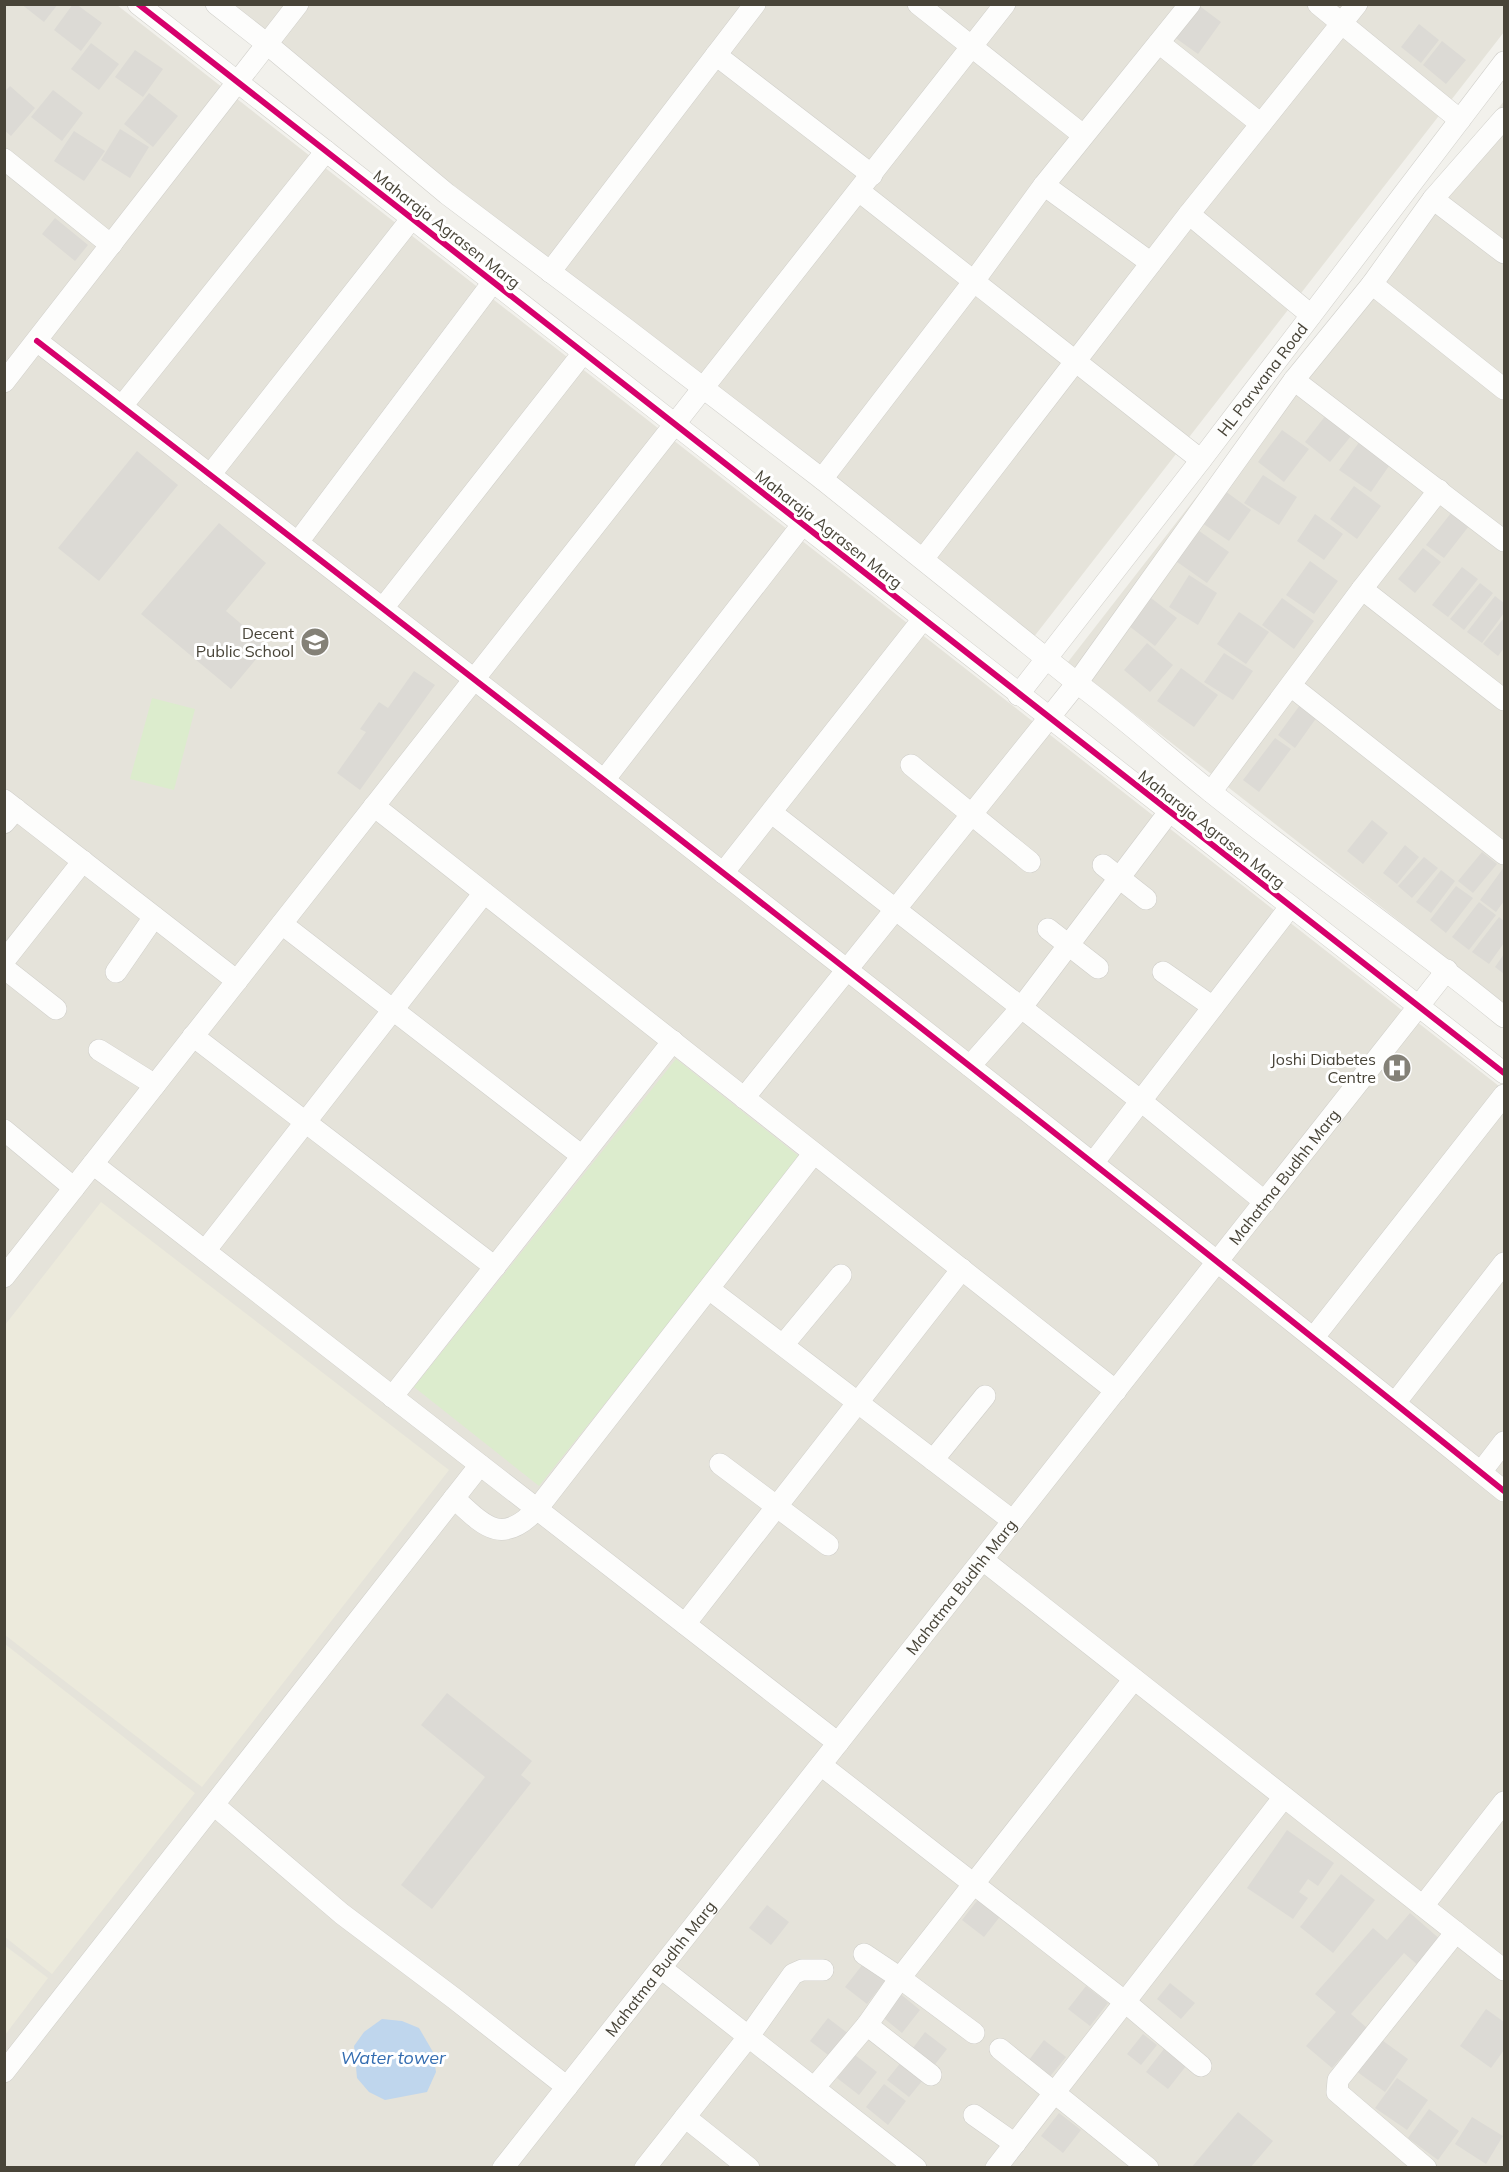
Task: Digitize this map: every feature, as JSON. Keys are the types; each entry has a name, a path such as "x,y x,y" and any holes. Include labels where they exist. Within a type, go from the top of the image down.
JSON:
{"street":[{"name":"Maharaja Agrasen Marg","path":"138,4 1018,695 1504,1073"},
{"name":"Maharaja Agrasen Marg","path":"216,4 447,194 822,479 1077,683 1113,709 1211,792 1447,970 1504,1017"},
{"path":"4,382 298,4"},
{"path":"550,272 755,4"},
{"path":"918,4 1083,135"},
{"path":"4,1277 1005,4"},
{"path":"822,479 974,281 1044,185 1190,4"},
{"path":"1318,4 1460,120"},
{"path":"923,559 1151,262 1357,4"},
{"path":"1159,42 1261,124"},
{"path":"716,55 865,183 974,281 1201,460"},
{"name":"HL Parwana Road","path":"1018,695 1201,460 1504,62"},
{"name":"HL Parwana Road","path":"744,1098 1077,683 1294,380 1372,284 1433,199 1504,118"},
{"path":"122,406 326,151"},
{"path":"7,166 111,245 113,243"},
{"path":"1044,185 1151,262"},
{"path":"1433,199 1504,253"},
{"path":"1189,214 1311,315"},
{"path":"210,474 412,218"},
{"path":"298,542 493,282"},
{"path":"1372,284 1504,389"},
{"path":"37,341 475,678 1093,1162 1504,1491"},
{"path":"383,608 584,353"},
{"path":"1294,380 1504,541"},
{"path":"1211,792 1439,490"},
{"path":"604,780 802,525"},
{"path":"1362,590 1504,700"},
{"path":"723,873 923,619"},
{"path":"1291,686 1504,854"},
{"path":"911,765 1030,862"},
{"path":"374,806 1116,1390"},
{"path":"8,811 82,861 237,981"},
{"path":"970,1066 1021,1008 1068,945 1111,871 1169,812"},
{"path":"772,813 1141,1101 1265,1202"},
{"path":"4,961 82,861"},
{"path":"1111,871 1146,899"},
{"path":"205,1251 484,893"},
{"path":"1093,1162 1290,906"},
{"path":"116,972 154,917"},
{"path":"282,924 582,1156"},
{"path":"1048,929 1098,968"},
{"path":"4,968 56,1009"},
{"name":"Mahatma Budhh Marg","path":"503,2168 1447,970"},
{"path":"1163,972 1213,1007"},
{"path":"193,1036 495,1267"},
{"path":"392,1397 673,1041"},
{"path":"99,1050 155,1085"},
{"path":"1314,1337 1504,1095"},
{"path":"4,1130 74,1188"},
{"path":"454,1498 476,1519 498,1530 518,1526 537,1509 814,1153"},
{"path":"93,1164 838,1743"},
{"path":"1395,1403 1504,1263"},
{"path":"684,1623 962,1269"},
{"path":"783,1345 841,1275"},
{"path":"709,1289 1014,1521"},
{"path":"933,1460 986,1396"},
{"path":"1481,1472 1504,1442"},
{"path":"4,2072 480,1464"},
{"path":"720,1464 828,1545"},
{"path":"983,1560 1456,1932 1502,1964"},
{"path":"814,2088 867,2025 900,1978 1134,1679"},
{"path":"821,1765 1124,2001 1202,2066"},
{"path":"996,2168 1284,1797"},
{"path":"1423,1906 1504,1802"},
{"path":"214,1805 342,1914 455,1998 567,2087"},
{"path":"1426,2168 1337,2092 1336,2086 1338,2080 1456,1932"},
{"path":"864,1954 974,2033"},
{"path":"661,1968 916,2168"},
{"path":"645,2168 749,2036 793,1974 802,1970 823,1970"},
{"path":"867,2025 932,2075"},
{"path":"1000,2049 1148,2168"},
{"path":"974,2115 1015,2144"},
{"path":"685,2117 749,2168"}],"shaded area":[{"path":"1504,4 1504,32 1033,638 223,5"},
{"path":"5,5 117,5 1504,1090 1504,2167 5,2168"},
{"path":"1504,101 1504,1003 1068,662"},
{"path":"101,1202 449,1470 202,1787 5,1635 5,1325"},
{"path":"5,1644 195,1793 52,1974 5,1937"},
{"path":"4,1945 48,1978 5,2035 4,2035"}],"green space":[{"path":"152,698 195,709 174,790 130,779"},
{"path":"676,1059 801,1158 539,1486 414,1387"}],"water":[{"name":"Water tower","path":"382,2019 402,2021 419,2028 433,2052 436,2072 427,2092 385,2100 369,2092 357,2078 354,2046 364,2032"}],"building":[{"path":"21,4 58,4 44,22"},
{"path":"73,4 102,23 81,51 54,30"},
{"path":"1197,4 1221,22 1198,54 1170,34"},
{"path":"1419,24 1439,40 1421,63 1401,47"},
{"path":"1442,41 1466,60 1446,84 1423,65"},
{"path":"91,43 119,64 99,90 71,69"},
{"path":"135,50 163,69 143,97 115,77"},
{"path":"10,86 35,108 11,136 4,130 4,92"},
{"path":"53,90 83,113 62,141 31,117"},
{"path":"149,93 178,116 153,147 124,124"},
{"path":"120,129 149,147 130,178 101,160"},
{"path":"74,131 105,151 84,181 54,161"},
{"path":"55,218 88,245 75,261 42,234"},
{"path":"1326,415 1351,436 1330,462 1305,442"},
{"path":"1282,430 1309,449 1284,482 1258,462"},
{"path":"1360,441 1391,463 1371,492 1339,470"},
{"path":"137,451 178,485 99,581 58,548"},
{"path":"1263,475 1297,497 1279,525 1244,503"},
{"path":"1354,486 1381,506 1357,539 1330,519"},
{"path":"1225,491 1251,510 1229,541 1202,523"},
{"path":"1451,513 1469,526 1444,558 1426,545"},
{"path":"1315,514 1343,534 1324,560 1297,541"},
{"path":"219,523 266,563 226,611 267,646 231,689 141,614"},
{"path":"1195,528 1229,552 1207,583 1173,559"},
{"path":"1423,548 1441,562 1415,593 1398,579"},
{"path":"1310,561 1338,581 1314,614 1286,595"},
{"path":"1462,567 1478,579 1448,617 1432,605"},
{"path":"1189,575 1217,593 1198,625 1169,607"},
{"path":"1480,583 1493,593 1464,630 1450,619"},
{"path":"1495,596 1504,603 1504,613 1482,643 1467,632"},
{"path":"1151,598 1177,618 1155,646 1129,626"},
{"path":"1282,598 1314,621 1294,649 1262,625"},
{"path":"1239,612 1269,632 1246,664 1217,644"},
{"path":"1504,618 1504,648 1498,656 1483,644"},
{"path":"1147,643 1173,665 1150,692 1124,670"},
{"path":"1224,653 1253,671 1233,700 1204,682"},
{"path":"1181,668 1218,695 1194,727 1157,701"},
{"path":"414,671 435,685 360,790 337,773 366,732 360,729 379,702 388,708"},
{"path":"1300,705 1317,717 1295,748 1278,735"},
{"path":"1275,738 1291,749 1259,792 1243,780"},
{"path":"1372,820 1388,833 1363,864 1347,851"},
{"path":"1405,845 1419,857 1397,884 1383,873"},
{"path":"1482,852 1497,864 1473,893 1458,881"},
{"path":"1424,857 1438,868 1412,898 1398,886"},
{"path":"1504,867 1504,901 1496,912 1480,900"},
{"path":"1441,870 1455,881 1431,913 1416,902"},
{"path":"1456,886 1473,898 1446,933 1430,920"},
{"path":"1479,902 1496,915 1469,950 1452,937"},
{"path":"1499,917 1504,921 1504,943 1489,964 1472,952"},
{"path":"1504,954 1504,974 1495,967"},
{"path":"447,1693 532,1761 521,1775 531,1783 432,1909 401,1885 485,1777 421,1725"},
{"path":"1287,1830 1334,1863 1318,1886 1308,1879 1299,1892 1308,1898 1293,1919 1247,1888"},
{"path":"1341,1874 1375,1900 1333,1953 1300,1927"},
{"path":"980,1897 1002,1914 984,1937 962,1920"},
{"path":"767,1905 789,1922 771,1945 749,1928"},
{"path":"1410,1913 1442,1941 1420,1967 1404,1953 1351,2014 1367,2028 1332,2068 1306,2046 1336,2012 1315,1994 1373,1928 1387,1940"},
{"path":"863,1964 885,1981 867,2004 845,1987"},
{"path":"1170,1983 1195,2003 1181,2019 1157,1999"},
{"path":"1086,1986 1108,2003 1090,2026 1068,2009"},
{"path":"898,1992 920,2010 902,2033 880,2015"},
{"path":"1486,2009 1504,2022 1504,2050 1491,2068 1460,2046"},
{"path":"828,2018 850,2035 832,2058 810,2041"},
{"path":"925,2032 947,2049 929,2072 907,2056"},
{"path":"1143,2034 1157,2045 1141,2065 1127,2054"},
{"path":"1379,2038 1408,2059 1385,2092 1356,2071"},
{"path":"1044,2040 1066,2057 1047,2080 1026,2064"},
{"path":"1164,2049 1186,2066 1168,2089 1146,2072"},
{"path":"855,2055 877,2072 859,2095 837,2078"},
{"path":"905,2057 927,2075 909,2097 887,2080"},
{"path":"1397,2078 1428,2100 1407,2130 1375,2108"},
{"path":"884,2084 906,2101 888,2125 866,2107"},
{"path":"1429,2109 1459,2131 1438,2160 1408,2138"},
{"path":"1238,2112 1273,2141 1250,2168 1191,2168"},
{"path":"1059,2113 1081,2130 1063,2153 1041,2136"},
{"path":"1472,2117 1503,2136 1486,2164 1455,2144"}],"cycle path":[{"path":"138,4 1504,1073"},
{"path":"37,341 957,1056 1504,1491"}],"place":[{"name":"Decent Public School","path":"315,642"},
{"name":"Joshi Diabetes Centre","path":"1397,1068"}]}
